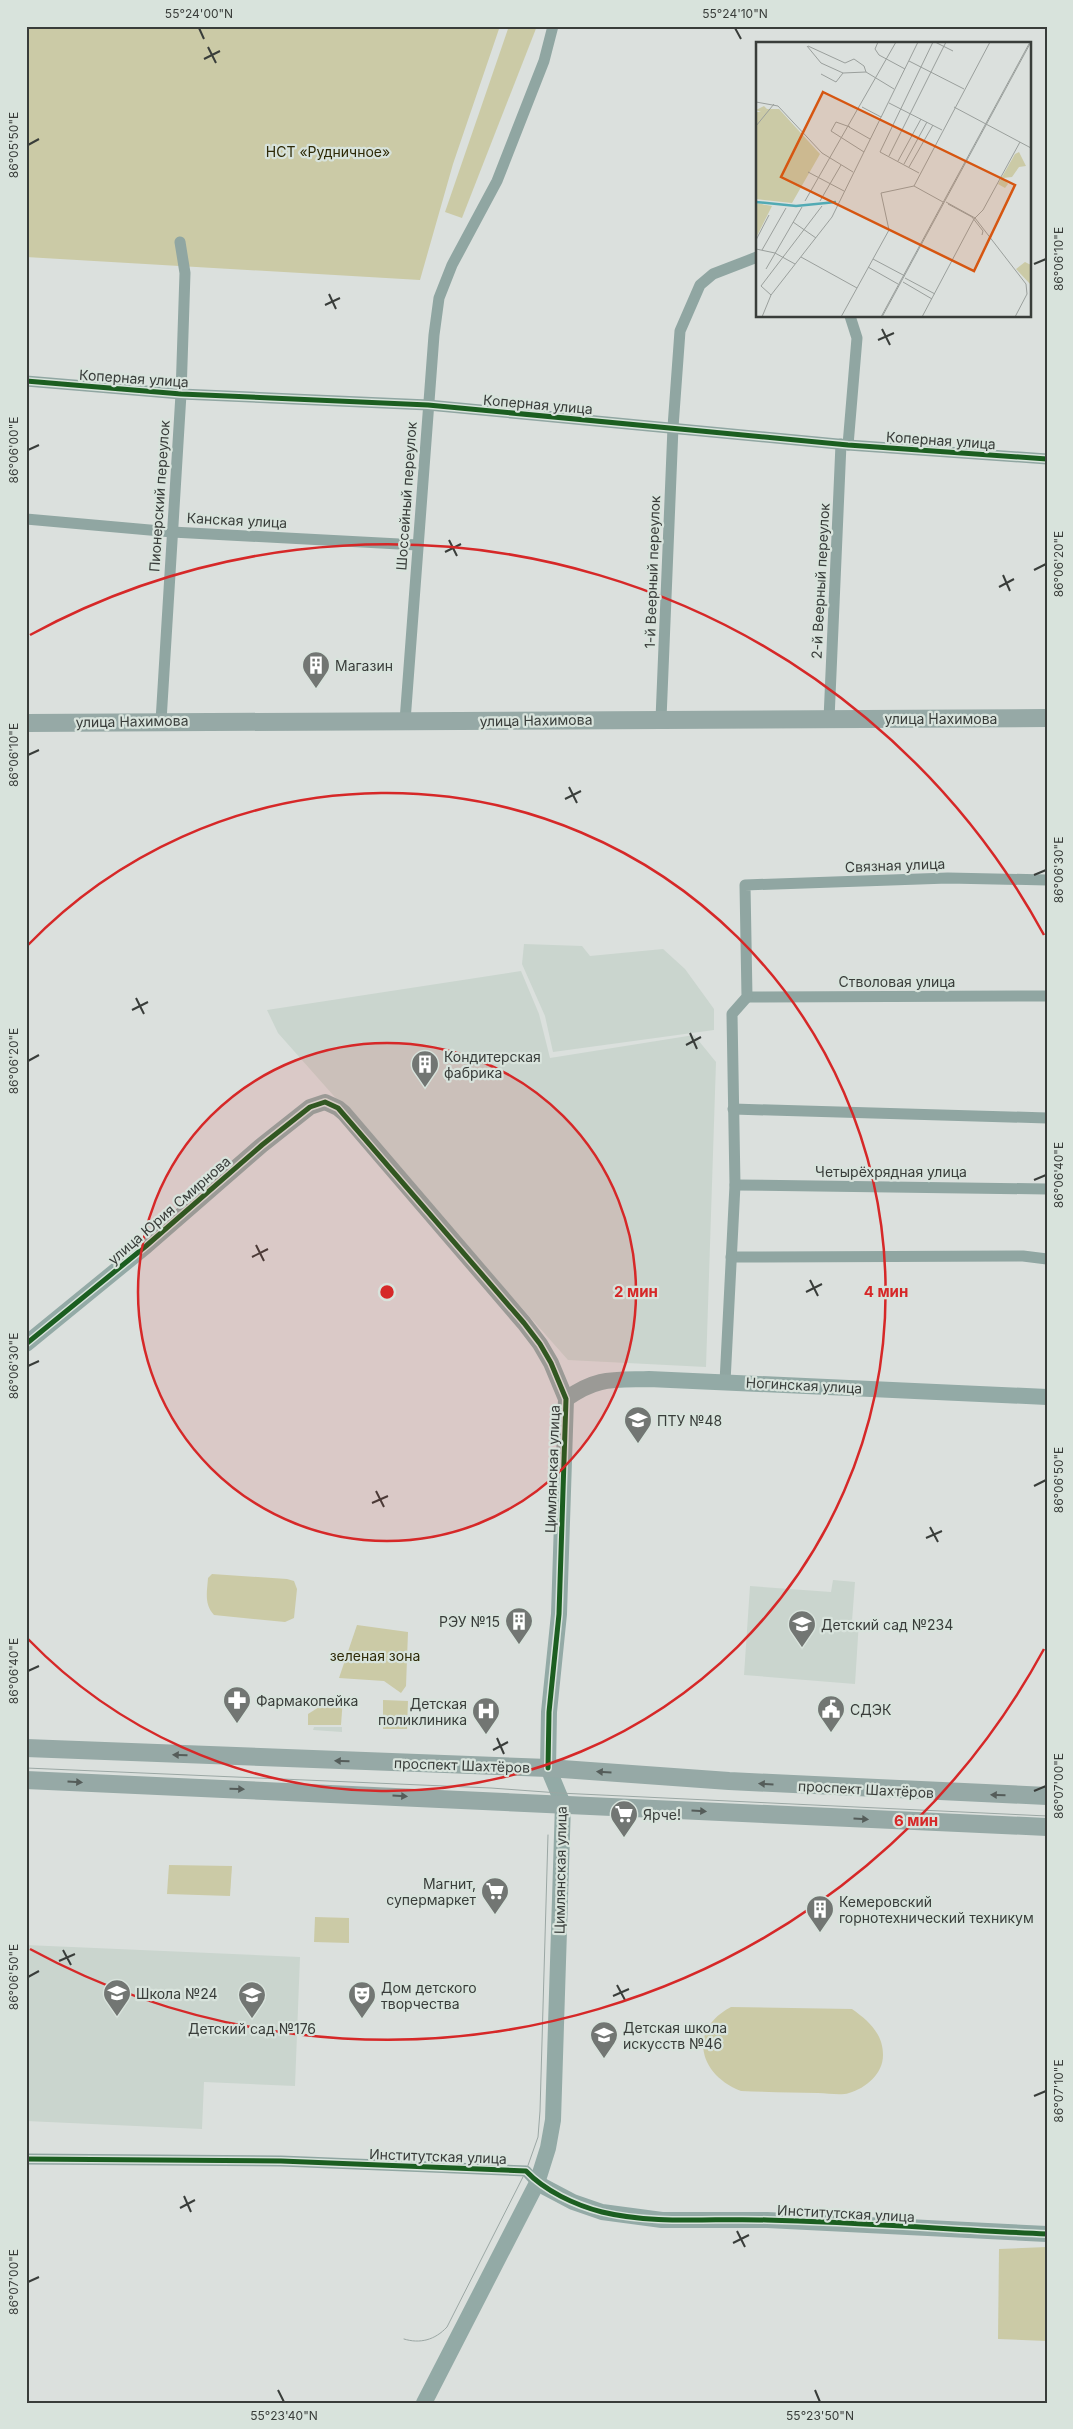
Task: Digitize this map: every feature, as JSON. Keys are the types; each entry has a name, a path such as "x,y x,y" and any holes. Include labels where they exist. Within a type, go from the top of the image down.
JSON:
{"main road":[{"name":"улица Нахимова","path":"26,723 661,718 1047,718"},
{"name":"проспект Шахтёров","path":"26,1748 548,1768 729,1782 1047,1796"},
{"path":"26,1780 1047,1827"}],"street":[{"name":"Шоссейный переулок","path":"405,721 428,405 438,298 452,266 498,181 544,62 553,26"},
{"name":"Пионерский переулок","path":"161,721 181,394 185,273 180,242"},
{"name":"1-й Веерный переулок","path":"661,718 673,427 680,331 692,300 700,286 713,274 756,257"},
{"name":"2-й Веерный переулок","path":"829,719 845,444 857,338 851,318"},
{"name":"Коперная улица","path":"26,381 181,394 428,405 845,444 1047,458"},
{"name":"Канская улица","path":"26,519 172,532 418,545"},
{"name":"Связная улица","path":"747,996 745,885 948,878 1047,880"},
{"name":"Стволовая улица","path":"747,996 1047,996"},
{"path":"725,1382 735,1185 732,1014 747,996"},
{"name":"улица Юрия Смирнова","path":"26,1344 146,1246 262,1145 310,1107 318,1103 331,1104"},
{"name":"Цимлянская улица","path":"331,1104 344,1114 524,1323 540,1344 551,1363 566,1399 559,1614 550,1712 548,1768 563,1804 554,2112 548,2148 537,2183 424,2403"},
{"path":"733,1109 1047,1118"},
{"name":"Четырёхрядная улица","path":"735,1185 1047,1189"},
{"path":"731,1257 1023,1256 1047,1259"},
{"name":"Ногинская улица","path":"566,1399 590,1384 604,1381 649,1379 1047,1397"},
{"name":"Институтская улица","path":"26,2159 281,2161 526,2171 537,2183 573,2202 602,2212 662,2220 767,2220 1047,2234"}],"shaded area":[{"path":"524,944 582,946 590,956 663,949 685,969 714,1009 714,1030 553,1052 545,1016 522,964"},
{"path":"521,971 539,1014 550,1058 694,1035 716,1062 706,1367 568,1360 278,1033 267,1010"},
{"name":"Детский сад №234","path":"833,1580 855,1582 852,1621 859,1621 855,1684 744,1675 750,1586 831,1592"},
{"path":"314,1727 342,1727 342,1732 313,1730"},
{"name":"Школа №24","path":"26,1945 300,1957 295,2086 204,2082 202,2129 26,2121"}],"green space":[{"name":"НСТ «Рудничное»","path":"26,26 500,26 453,164 420,280 26,257"},
{"path":"509,26 537,26 462,218 445,212"},
{"path":"212,1574 294,1581 297,1589 294,1618 285,1622 214,1615 209,1607 207,1598 208,1578"},
{"name":"зеленая зона","path":"357,1625 408,1632 406,1686 401,1693 384,1681 339,1678"},
{"path":"340,1694 343,1698 341,1725 308,1725 308,1714"},
{"path":"383,1700 408,1701 407,1729 383,1729"},
{"path":"169,1865 232,1866 230,1896 167,1894"},
{"path":"315,1917 349,1918 349,1943 314,1942"},
{"path":"731,2007 852,2009 864,2018 878,2034 883,2055 880,2068 867,2084 845,2094 741,2091 727,2084 716,2074 708,2063 704,2052 704,2039 708,2028 717,2017"},
{"path":"1047,2247 1047,2341 998,2339 999,2249"}],"tram line":[{"path":"26,1768 491,1788 559,1793 1047,1816"},
{"path":"404,2339 427,2340 447,2327 526,2171 538,2137 548,1835"}],"cycle path":[{"path":"26,381 181,394 428,405 848,445 1047,459"},
{"path":"26,1344 146,1246 262,1145 310,1107 325,1102 338,1108 524,1323 540,1344 551,1363 566,1399 559,1614 549,1712 548,1768"},
{"path":"26,2159 281,2161 526,2171 542,2185 571,2201 602,2212 622,2216 663,2220 837,2222 1047,2234"}],"place":[{"name":"Магазин","path":"316,689"},
{"name":"Кондитерская фабрика","path":"425,1088"},
{"name":"ПТУ №48","path":"638,1444"},
{"name":"РЭУ №15","path":"519,1645"},
{"name":"Детский сад №234","path":"802,1648"},
{"name":"Фармакопейка","path":"237,1724"},
{"name":"СДЭК","path":"831,1733"},
{"name":"Детская поликлиника","path":"486,1735"},
{"name":"Ярче!","path":"624,1838"},
{"name":"Магнит, супермаркет","path":"495,1915"},
{"name":"Кемеровский горнотехнический техникум","path":"820,1933"},
{"name":"Школа №24","path":"117,2017"},
{"name":"Детский сад №176","path":"252,2019"},
{"name":"Дом детского творчества","path":"362,2019"},
{"name":"Детская школа искусств №46","path":"604,2059"}]}
